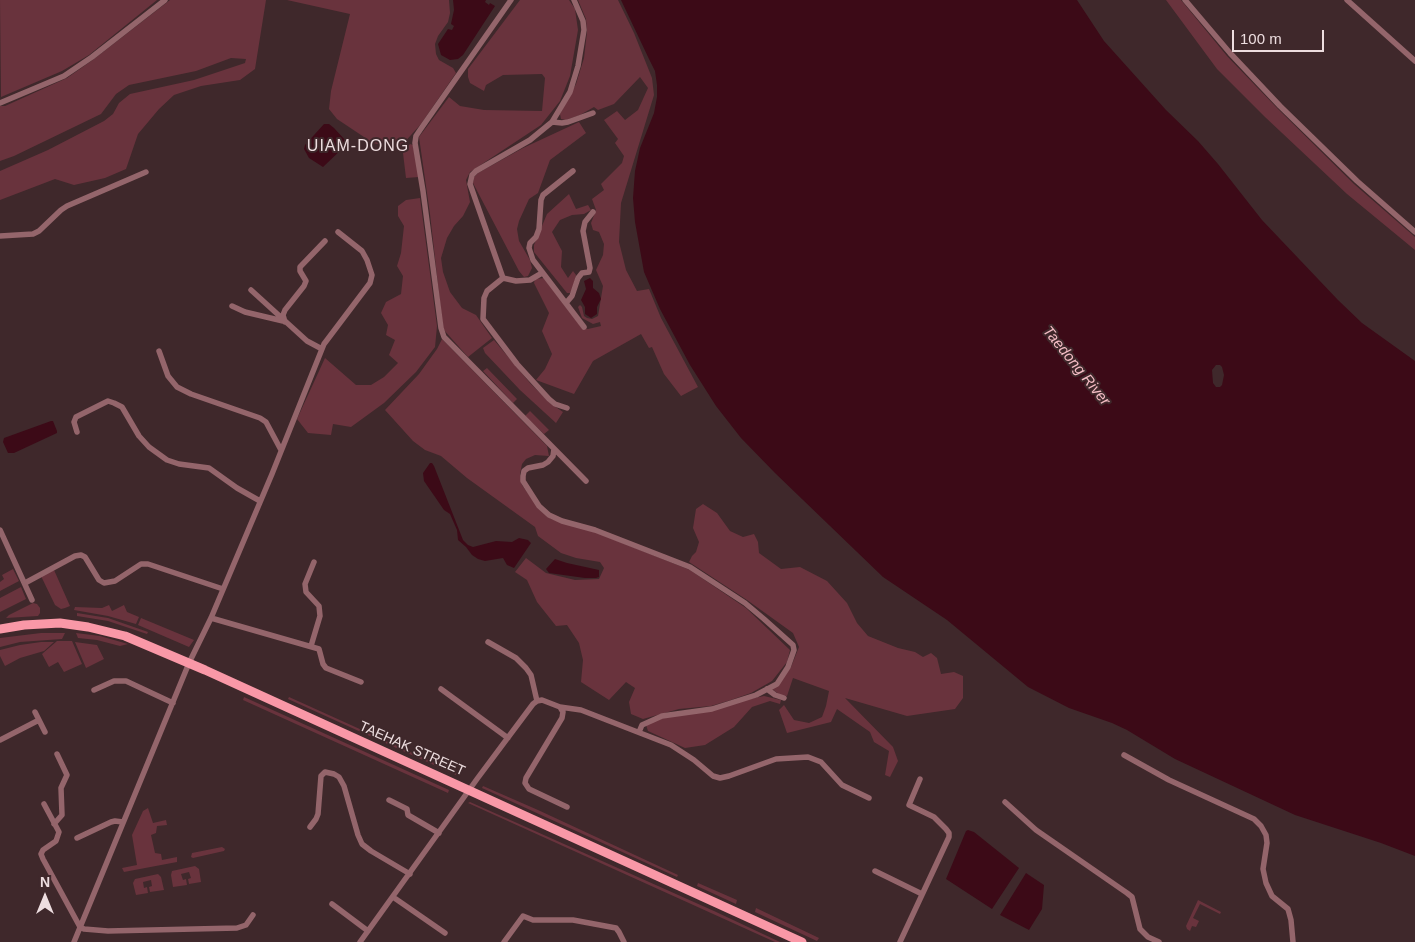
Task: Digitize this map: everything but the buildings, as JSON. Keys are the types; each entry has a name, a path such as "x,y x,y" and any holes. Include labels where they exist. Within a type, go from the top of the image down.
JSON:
{"main road":[{"name":"TAEHAK STREET","path":"0,629 52,623 88,627 125,636 189,663 802,942"}],"street":[{"path":"0,103 64,76 92,57 165,0"},
{"path":"511,0 416,136 415,143 441,328 444,337 586,482"},
{"path":"503,278 470,184 470,179 476,172 530,140 552,122 570,92 576,77 583,42 583,21 574,0"},
{"path":"1186,0 1217,38 1280,106 1356,181 1415,232"},
{"path":"1347,0 1415,61"},
{"path":"552,122 568,122 593,113"},
{"path":"573,171 542,198 539,229 536,237 530,242 529,248 533,260 542,273 584,327"},
{"path":"0,236 33,234 67,206 146,172"},
{"path":"566,303 572,296 578,278 582,273 589,272 590,268 583,230 585,222 593,212"},
{"path":"74,942 189,663 211,618 322,350 329,336 370,283 372,276 370,265 362,251 338,232"},
{"path":"285,322 283,315 285,310 306,281 300,271 300,267 325,240"},
{"path":"542,273 530,280 521,281 503,278 487,291 484,298 483,319 517,364 549,400 568,408"},
{"path":"251,290 307,341 322,350"},
{"path":"232,306 245,312 285,322"},
{"path":"159,351 168,376 177,387 191,394 260,418 266,422 281,450"},
{"path":"76,432 74,422 76,417 108,401 114,403 122,407 139,436 149,447 167,460 209,468 237,488 260,501"},
{"path":"554,449 553,456 548,462 543,466 528,468 522,476 539,506 548,515 595,530 690,567 745,603 772,625 793,646 794,650 788,667 778,684 756,695 712,709 662,716 642,725 639,732"},
{"path":"0,530 32,600"},
{"path":"25,583 75,556 81,555 84,556 98,580 104,583 115,581 141,564 148,564 223,589"},
{"path":"311,646 320,616 319,606 306,592 305,584 314,562"},
{"path":"211,618 319,649 326,668 361,682"},
{"path":"488,642 516,658 526,668 531,675 537,701"},
{"path":"94,690 114,681 126,681 173,703"},
{"path":"440,689 508,738"},
{"path":"767,690 784,698"},
{"path":"360,942 469,790 537,701 542,700 560,707 581,710 671,745 694,760 713,776 720,778 776,759 808,757 821,762 842,785 869,798"},
{"path":"560,707 563,712 562,718 526,778 525,783 529,789 568,807"},
{"path":"35,712 45,732"},
{"path":"0,740 39,720"},
{"path":"54,824 62,815 61,788 67,775 57,754"},
{"path":"1124,755 1170,780 1254,819 1261,826 1266,835 1267,843 1263,869 1266,883 1272,896 1288,909 1293,942"},
{"path":"310,827 318,814 321,776 325,772 334,774 344,786 362,844 371,852 410,874"},
{"path":"900,942 949,833 934,817 909,805 920,780"},
{"path":"389,800 407,809 408,815 440,833"},
{"path":"1006,802 1042,834 1132,897 1140,929 1148,937 1159,942"},
{"path":"44,804 59,832 56,841 43,850 41,854 80,927 91,931 237,928 246,925 253,915"},
{"path":"77,838 111,822 123,822"},
{"path":"875,871 922,894"},
{"path":"393,897 445,933"},
{"path":"332,904 368,932"},
{"path":"504,942 523,916 533,920 573,920 616,928 624,942"}],"shaded area":[{"path":"0,0 157,0 89,55 62,71 1,97"},
{"path":"170,0 266,0 255,69 240,80 201,86 174,95 159,109 138,134 126,169 105,178 74,185 55,179 0,200 0,171 48,150 104,121 113,114 119,103 130,94 194,80 245,63 246,59 231,58 196,71 129,85 116,94 101,114 0,161 0,106 5,106 67,78"},
{"path":"287,0 449,0 450,13 448,22 435,44 439,60 453,68 456,73 421,124 401,146 373,143 337,119 329,109 331,91 350,14"},
{"path":"520,0 569,0 575,9 578,30 570,76 560,101 541,125 470,172 466,180 470,202 463,216 447,238 441,258 443,272 450,292 462,308 476,315 492,338 468,357 443,329 419,137 449,97 460,106 484,110 542,111 545,78 542,74 503,75 486,85 484,91 470,83 468,77 468,69"},
{"path":"578,0 618,0 652,78 654,95 621,203 619,242 626,270 637,291 649,289 661,318 698,387 681,396 664,374 652,347 649,348 641,334 593,361 574,394 536,380 545,369 552,354 542,331 549,313 534,283 535,279 544,278 582,328 588,329 601,326 600,322 593,324 582,318 578,307 580,305 582,307 584,316 587,318 592,319 598,316 603,286 596,270 603,255 604,244 599,232 593,230 591,223 596,210 592,199 604,190 601,184 622,163 624,156 615,143 618,139 604,120 617,111 625,120 638,110 648,88 640,77 614,104 598,110 594,107 580,115 566,120 561,119 560,114 576,84 584,58 587,32 586,19"},
{"path":"1166,0 1181,0 1227,56 1278,109 1354,184 1415,237 1415,250 1347,194 1217,69"},
{"path":"579,122 586,133 550,160 538,193 529,199 519,221 517,229 519,241 530,260 532,268 528,276 524,277 519,271 473,183 474,177 523,148"},
{"path":"410,144 413,145 419,177 406,178 403,153"},
{"path":"569,194 576,209 588,205 591,210 584,214 572,215 560,220 552,232 562,251 561,267 568,278 573,271 576,275 573,288 570,293 567,293 534,252 534,245 547,214"},
{"path":"420,198 437,326 435,347 416,372 384,403 351,427 333,424 331,435 308,433 297,419 325,358 356,385 371,385 384,377 398,363 389,355 395,340 386,335 388,325 381,313 386,302 401,294 403,276 397,266 401,253 404,226 398,216 398,206 406,200"},
{"path":"442,339 547,446 549,456 535,455 526,459 522,464 520,474 522,485 540,510 551,519 595,532 690,570 746,608 790,650 787,662 772,681 751,693 711,706 679,709 643,719 631,714 629,702 635,688 626,682 609,700 581,682 583,660 579,643 567,625 556,626 537,602 527,580 515,572 526,558 546,573 575,580 599,579 604,568 600,562 561,553 538,536 535,527 467,478 441,456 425,450 413,441 385,410 419,374"},
{"path":"494,340 530,383 550,403 563,412 556,423 520,390 485,353 483,348"},
{"path":"487,368 517,399 513,403 483,371"},
{"path":"530,411 549,430 544,434 525,416"},
{"path":"703,504 717,513 730,531 743,537 754,534 758,542 759,553 781,569 800,567 827,581 847,603 857,623 868,636 898,648 915,652 923,657 931,653 937,658 941,674 954,672 963,676 963,698 955,709 907,716 845,698 893,747 898,761 890,777 885,775 889,751 874,742 870,732 837,709 831,722 787,733 779,710 784,705 794,720 809,723 822,717 829,691 793,678 787,696 780,695 772,689 791,667 799,647 793,633 689,562 696,552 699,542 693,528 696,509"},
{"path":"13,569 19,581 0,591 0,582 4,579 2,575"},
{"path":"54,570 70,606 61,609 55,605 41,576"},
{"path":"21,587 26,599 0,612 0,598"},
{"path":"33,603 37,604 40,608 38,616 6,618 9,615"},
{"path":"109,605 112,611 124,605 127,612 139,617 136,624 108,616 74,610 75,607 102,608"},
{"path":"77,613 108,618 148,632 147,634 108,621 77,616"},
{"path":"141,618 194,640 189,647 138,625"},
{"path":"41,633 65,633 62,639 20,642 0,647 0,638"},
{"path":"76,633 100,636 128,644 120,646 97,640 78,638"},
{"path":"57,641 72,641 82,664 64,672 58,662 49,667 42,654"},
{"path":"41,642 54,642 44,651 20,658 5,666 0,656 0,650"},
{"path":"75,642 97,645 104,659 86,668"},
{"path":"764,696 781,700 780,704 770,701 752,707 734,727 705,745 685,748 648,731 646,725 662,717"},
{"path":"244,697 449,790 448,793 243,700"},
{"path":"289,697 457,773 456,775 288,699"},
{"path":"483,786 678,875 677,877 482,788"},
{"path":"470,802 780,942 775,942 468,803"},
{"path":"148,808 153,823 166,820 167,825 157,826 156,833 151,835 155,853 161,854 162,860 177,857 177,862 124,872 122,868 137,865 132,835 143,811"},
{"path":"222,847 225,849 224,851 191,857 192,853"},
{"path":"195,866 199,869 201,882 189,884 188,879 191,878 189,872 181,874 183,880 186,879 187,885 173,887 172,871"},
{"path":"158,874 161,877 164,890 150,892 151,880 143,882 144,888 147,887 148,893 136,895 133,883 135,879"},
{"path":"698,883 737,900 736,904 697,886"},
{"path":"1198,900 1221,912 1220,914 1200,904 1193,918 1199,921 1196,927 1192,926 1190,931 1186,926"},
{"path":"756,908 819,938 817,941 755,912"}],"water":[{"path":"453,0 486,0 485,2 489,5 490,3 495,6 463,55 458,59 450,60 441,55 438,44 448,29 452,30 454,26 451,24 454,10"},
{"name":"Taedong River","path":"621,0 1077,0 1104,41 1166,110 1198,141 1262,220 1362,323 1415,361 1415,856 1295,815 1175,759 1127,730 1069,708 1028,687 947,620 883,577 741,438 716,406 690,365 660,309 644,272 635,222 633,198 635,171 640,148 654,113 657,85 655,71","holes":["1216,365 1220,365 1224,375 1222,385 1216,387 1213,383 1212,370"]},
{"path":"324,124 329,124 346,141 343,148 323,167 309,158 304,149 305,145"},
{"path":"590,278 593,281 593,288 599,293 601,299 597,307 597,314 591,318 585,314 585,307 581,300 586,289 584,281"},
{"path":"53,421 57,433 14,453 8,453 3,442 4,438"},
{"path":"430,463 434,466 463,540 468,545 473,547 496,541 512,542 519,538 528,540 531,543 514,568 507,565 503,558 485,561 478,559 458,540 457,530 450,514 444,510 424,481 423,473"},
{"path":"555,559 599,570 599,577 585,578 549,573 546,569"},
{"path":"968,830 974,832 1019,868 992,909 946,879"},
{"path":"1026,873 1044,885 1042,909 1029,930 1000,915"}],"district":[{"name":"UIAM-DONG","path":"358,147"}]}
